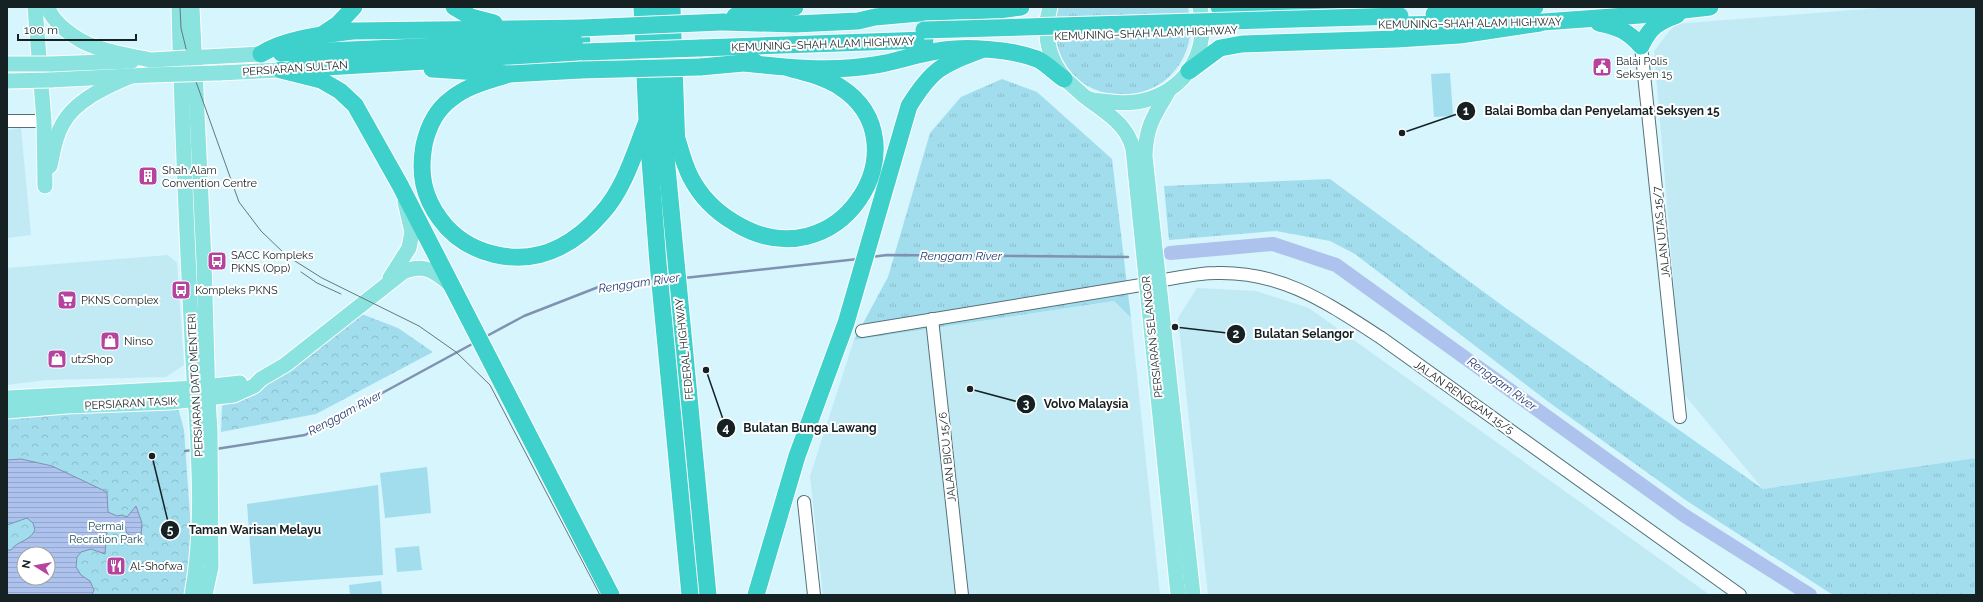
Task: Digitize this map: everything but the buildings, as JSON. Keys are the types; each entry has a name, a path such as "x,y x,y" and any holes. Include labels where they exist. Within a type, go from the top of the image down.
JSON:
{"highway":[{"path":"322,35 338,24 354,7"},
{"path":"454,7 471,17 521,29 582,40 722,22 795,24 858,21 875,17 931,12 1021,7"},
{"name":"FEDERAL HIGHWAY","path":"642,7 647,122 658,263 690,595"},
{"name":"FEDERAL HIGHWAY","path":"657,7 658,58 673,240 708,595"},
{"path":"672,7 681,206 673,240"},
{"path":"722,22 744,12 794,7"},
{"path":"1219,7 1234,11 1380,7"},
{"path":"1521,7 1531,7"},
{"name":"KEMUNING–SHAH ALAM HIGHWAY","path":"1400,21 1535,7"},
{"path":"1580,20 1623,30 1633,36 1641,46 1652,28 1664,20 1703,8"},
{"name":"KEMUNING–SHAH ALAM HIGHWAY","path":"582,40 842,43 924,35 1400,21 1540,23 1703,8"},
{"path":"858,21 895,31"},
{"path":"1189,71 1220,48 1242,44 1460,35 1540,23"},
{"path":"261,54 272,47 322,35 378,30 521,29"},
{"name":"KEMUNING–SHAH ALAM HIGHWAY","path":"699,42 895,31 924,35"},
{"name":"PERSIARAN SULTAN","path":"261,54 582,40"},
{"name":"PERSIARAN SULTAN","path":"281,70 365,63 582,40"},
{"path":"365,63 398,68 509,74 581,70 700,67 818,55 842,43"},
{"path":"744,63 789,68 844,68 875,65 937,51 964,48 1010,52 1038,60 1064,79"},
{"path":"756,595 797,456 846,322 909,106 923,84 937,70 949,62 981,50"},
{"path":"677,139 690,176 704,198 716,211 747,231 767,238 785,240 803,238 821,232 837,223 851,211 870,180 875,146 871,125 861,107 841,87 825,79 789,68"},
{"path":"281,70 321,80 340,91 355,106 400,185 611,595"},
{"path":"509,74 470,87 450,99 434,117 426,137 421,161 422,178 430,206 448,230 458,239 474,249 492,254 516,257 537,254 559,248 582,233 603,213 619,189 647,122"}],"main road":[{"path":"35,7 39,121 45,186 57,138 69,114 78,105 102,90 131,76"},
{"path":"48,7 49,12 65,30 93,46 150,60"},
{"name":"PERSIARAN DATO MENTERI","path":"179,7 193,360 201,394 211,566 205,595"},
{"name":"PERSIARAN DATO MENTERI","path":"192,7 208,364 201,394"},
{"path":"1050,7 1046,21 1049,52 1064,79"},
{"path":"1088,99 1126,103 1168,92 1177,86 1189,71 1200,50 1202,34 1200,7"},
{"name":"PERSIARAN SULTAN","path":"7,64 194,59 261,54"},
{"name":"PERSIARAN SULTAN","path":"7,81 281,70"},
{"name":"PERSIARAN SELANGOR","path":"1064,79 1122,125 1130,138 1153,282 1193,595"},
{"name":"PERSIARAN SELANGOR","path":"1168,92 1150,122 1146,136 1145,156 1153,282 1178,595"},
{"path":"385,285 409,248 412,232 400,185"},
{"path":"261,379 285,365 403,272 415,267 424,268 432,271 452,286"},
{"path":"193,360 188,378 170,396 184,406 202,429"},
{"path":"208,364 216,375 233,385"},
{"name":"PERSIARAN TASIK","path":"201,394 261,379"},
{"name":"PERSIARAN TASIK","path":"7,398 67,400 234,394 254,386 261,379"},
{"name":"PERSIARAN TASIK","path":"7,411 67,400"},
{"name":"PERSIARAN DATO MENTERI","path":"192,595 198,564 205,473"}],"street":[{"name":"JALAN UTAS 15/7","path":"1641,46 1680,417"},
{"path":"7,121 39,121"},
{"name":"JALAN RENGGAM 15/5","path":"1153,282 1214,273 1253,275 1281,281 1322,300 1406,355 1740,595"},
{"path":"862,330 1153,282"},
{"name":"JALAN BICU 15/6","path":"932,319 962,595"},
{"path":"804,502 814,595"}],"shaded area":[{"path":"1892,7 1976,7 1976,458 1763,489 1683,393 1654,51 1675,24"},
{"path":"21,128 31,235 7,238 7,130"},
{"path":"168,255 177,263 184,365 166,377 46,380 7,385 7,268"},
{"path":"1197,288 1256,291 1309,308 1710,595 1208,595 1178,318"},
{"path":"1114,301 1131,318 1160,595 823,595 810,476 854,340"},
{"path":"21,459 52,466 107,492 108,512 117,516 122,515 127,517 136,506 142,523 141,536 136,537 127,534 125,526 117,526 115,523 107,529 105,554 91,549 81,552 77,557 76,567 81,575 90,581 94,590 92,595 7,595 7,550 11,550 17,544 29,537 35,530 33,523 27,518 7,525 7,460"}],"green space":[{"path":"1057,7 1188,7 1191,28 1184,57 1168,77 1147,90 1124,95 1100,91 1078,79 1062,59 1054,31"},
{"path":"1450,73 1453,116 1434,117 1431,74"},
{"path":"1002,79 1037,92 1112,159 1131,318 1114,301 854,340 888,277 930,133 961,97"},
{"path":"1330,179 1507,309 1763,489 1976,458 1976,595 1833,595 1687,501 1550,403 1355,254 1330,241 1276,231 1169,240 1164,186"},
{"path":"359,313 398,328 433,352 316,414 221,432 222,406 261,387"},
{"name":"Permai Recration Park","path":"178,408 184,430 192,545 185,595 7,595 7,414"},
{"path":"427,467 431,513 385,518 380,473"},
{"path":"378,485 383,575 253,584 247,504"},
{"path":"419,546 422,570 397,572 395,548"},
{"path":"381,581 382,595 350,595 349,585"}],"waterway":[{"name":"Renggam River","path":"1170,253 1273,244 1336,265 1685,516 1810,595"},
{"name":"Renggam River","path":"871,257 887,255 1128,257"},
{"name":"Renggam River","path":"684,278 858,259"},
{"name":"Renggam River","path":"485,337 524,316 601,286 653,280"},
{"name":"Renggam River","path":"216,449 305,435 474,343"},
{"name":"Renggam River","path":"185,451 193,450"}],"tram line":[{"path":"180,7 181,28 190,65 239,202 261,231 287,256 322,278 419,326 456,352 490,385 600,595"},
{"path":"301,272 317,283 341,294"}],"place":[{"name":"Balai Polis Seksyen 15","path":"1602,67"},
{"name":"Balai Bomba dan Penyelamat Seksyen 15","path":"1402,133"},
{"name":"Shah Alam Convention Centre","path":"148,176"},
{"name":"SACC Kompleks PKNS (Opp)","path":"217,261"},
{"name":"Kompleks PKNS","path":"181,290"},
{"name":"PKNS Complex","path":"67,300"},
{"name":"Bulatan Selangor","path":"1175,327"},
{"name":"Ninso","path":"110,341"},
{"name":"utzShop","path":"57,359"},
{"name":"Bulatan Bunga Lawang","path":"706,370"},
{"name":"Volvo Malaysia","path":"970,389"},
{"name":"Taman Warisan Melayu","path":"152,456"},
{"name":"Al-Shofwa","path":"116,566"}]}
